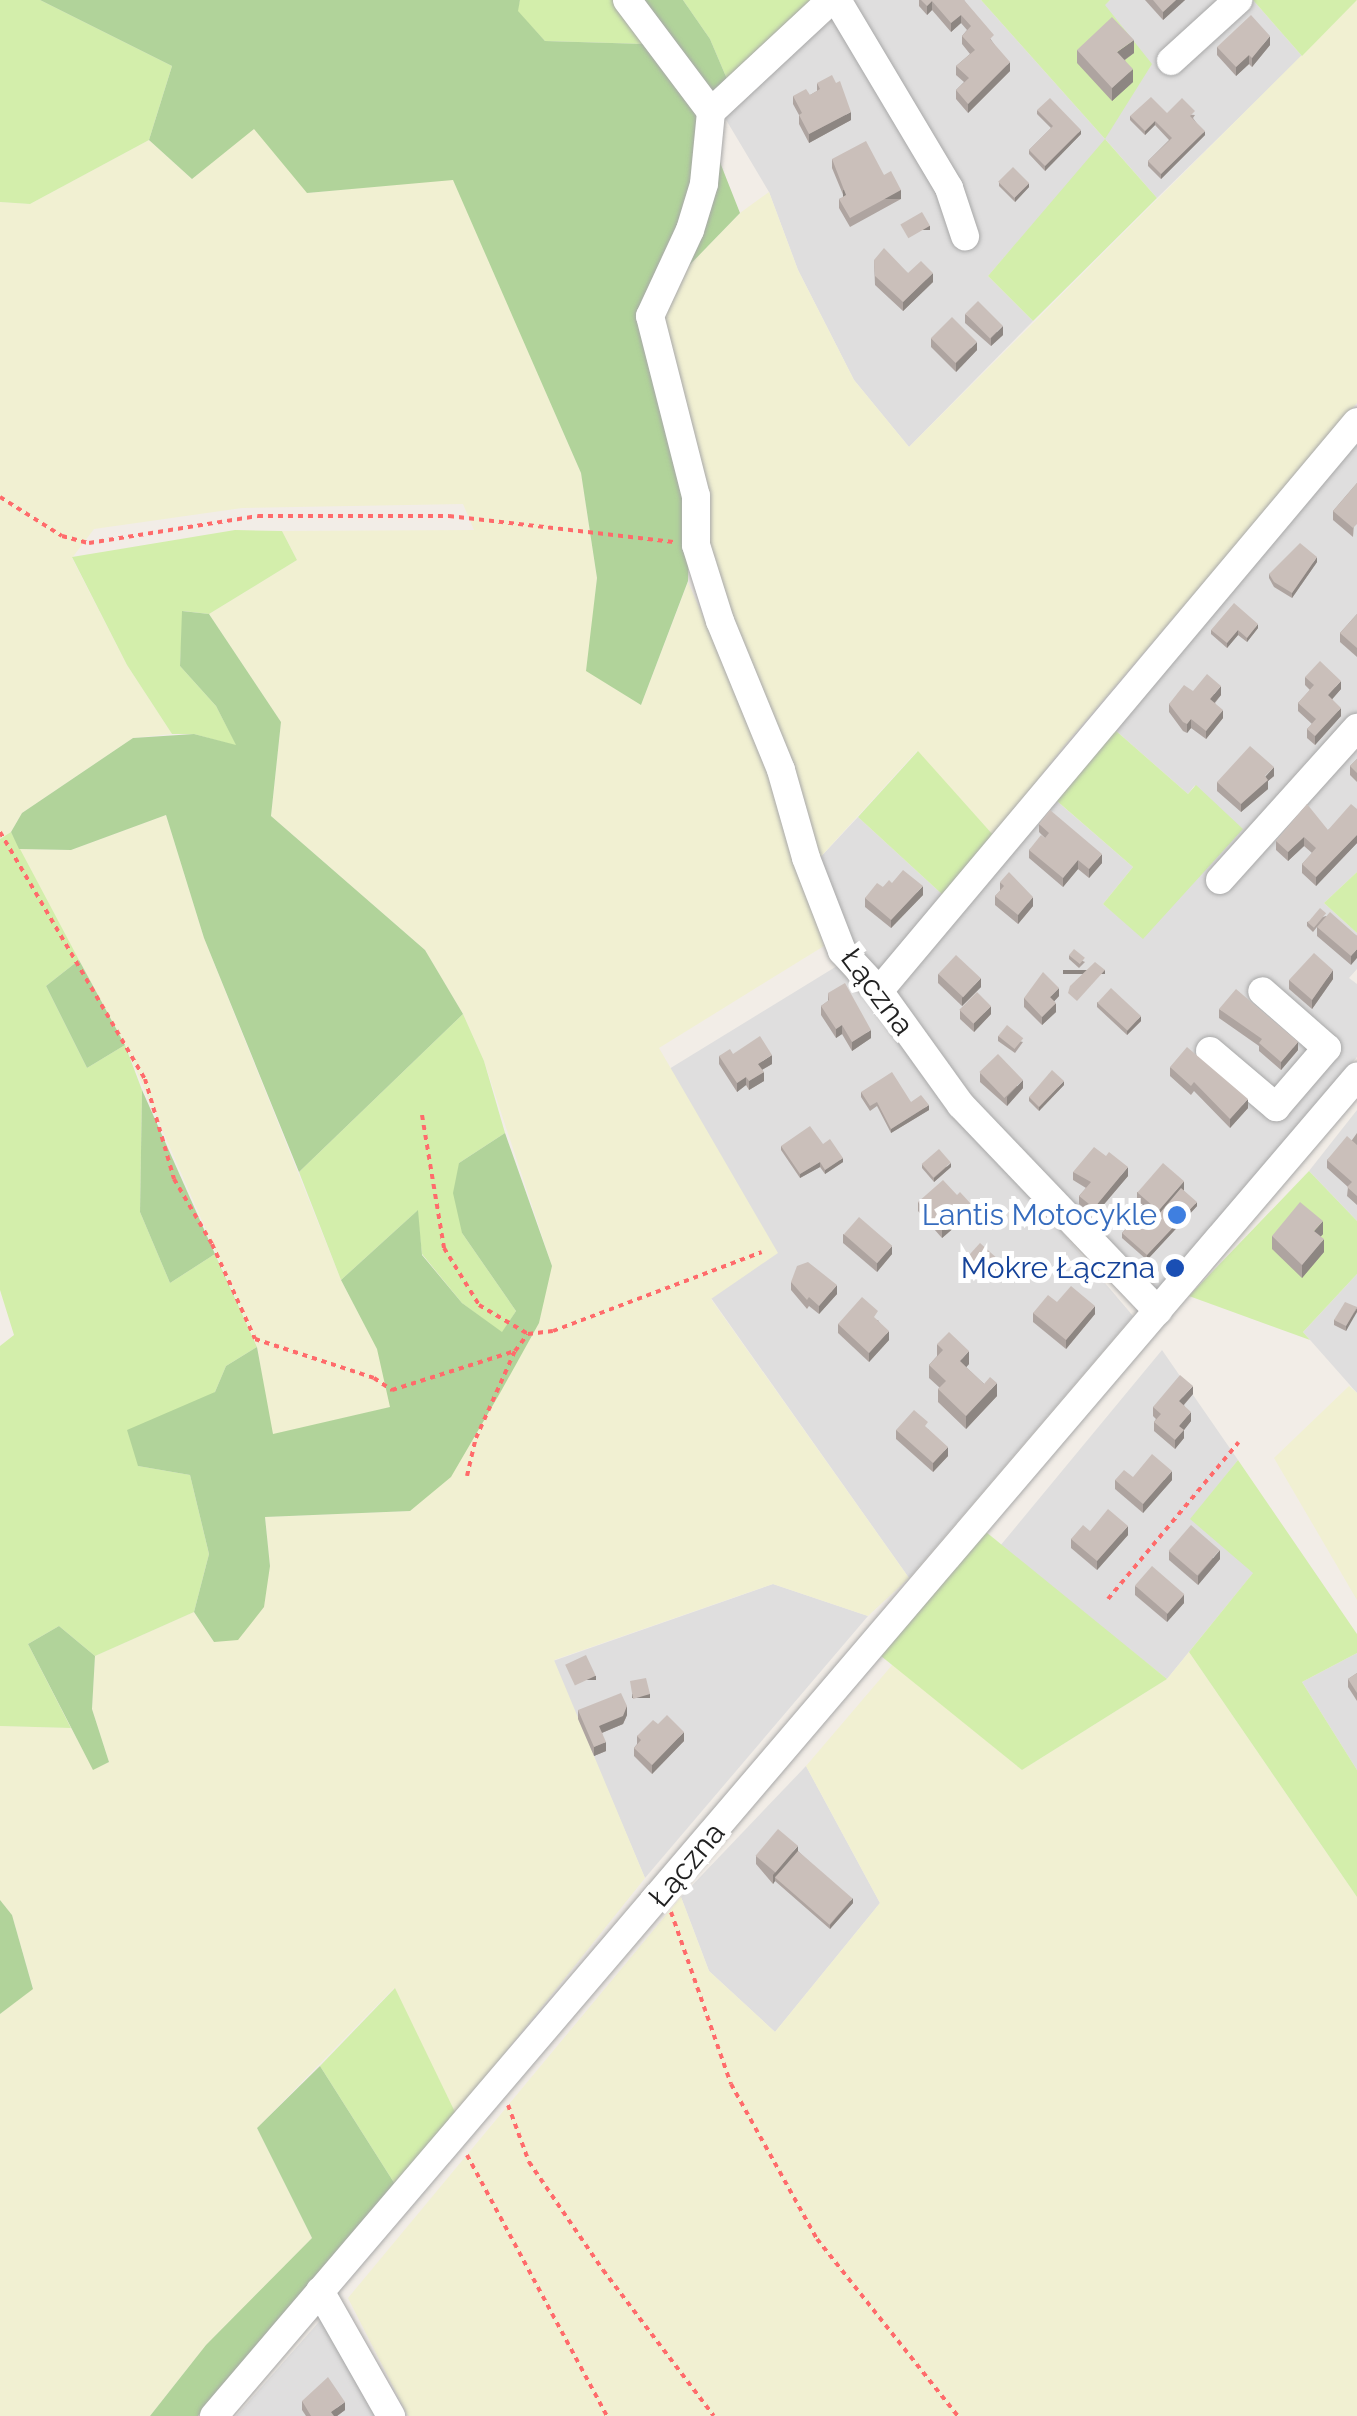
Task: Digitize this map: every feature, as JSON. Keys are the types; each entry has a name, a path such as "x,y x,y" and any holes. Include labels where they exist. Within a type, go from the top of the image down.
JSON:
{"street":[{"path":"626,0 711,112 834,0 949,188 965,236"},
{"path":"1171,61 1238,0"},
{"name":"Łączna","path":"711,112 704,184 690,230 650,316 696,496 696,545 720,621 782,770 806,858 842,950 879,991 961,1105 1158,1311"},
{"path":"879,991 1357,422"},
{"path":"1220,880 1357,728"},
{"path":"1262,991 1327,1048 1276,1107"},
{"path":"1210,1051 1308,1135"},
{"name":"Łączna","path":"214,2416 1357,1077"},
{"path":"320,2291 391,2416"}],"path":[{"path":"0,496 62,536 89,543 258,516 449,516 696,545"},
{"path":"0,832 146,1079 174,1179 212,1244 255,1338 374,1378 392,1390 515,1351"},
{"path":"422,1115 444,1248 479,1305 528,1334 552,1331 762,1252"},
{"path":"467,1476 476,1438 515,1351 528,1334"},
{"path":"1108,1599 1239,1442"},
{"path":"664,1892 731,2084 817,2239 958,2416"},
{"path":"500,2081 529,2162 603,2270 714,2416"},
{"path":"455,2134 608,2416"}],"shaded area":[{"path":"855,0 981,0 1105,139 1104,5 1110,0 1253,0 1302,56 1157,198 1106,140 988,276 1033,321 909,447 854,380 798,270 769,192 722,113"},
{"path":"1357,437 1357,872 1324,903 1357,933 1357,969 1349,978 1357,984 1357,1057 1160,1297 981,1107 851,940 815,863 858,817 944,896 1036,783 1133,867 1103,904 1144,938 1195,785 1188,794 1115,730"},
{"path":"837,966 1133,1316 909,1578 711,1298 669,1069"},
{"path":"1357,1110 1357,1221 1309,1171"},
{"path":"1357,1274 1357,1393 1303,1332"},
{"path":"1162,1350 1238,1460 1191,1519 1254,1572 1167,1679 1000,1546"},
{"path":"773,1584 868,1616 645,1878 553,1661"},
{"path":"1357,1653 1357,1770 1302,1682"},
{"path":"806,1766 880,1903 775,2032 709,1971 681,1897"},
{"path":"332,2307 388,2416 236,2416"}],"green space":[{"path":"0,0 40,0 172,66 149,140 30,204 0,202"},
{"path":"40,0 520,0 518,11 545,41 645,44 693,94 740,213 643,313 692,456 688,581 641,705 586,671 597,578 581,473 453,180 307,193 254,129 192,179 149,140 172,66"},
{"path":"520,0 613,0 645,44 545,41 517,11"},
{"path":"639,0 683,0 710,39 727,79 712,96"},
{"path":"683,0 818,0 727,79 710,39"},
{"path":"981,0 1110,0 1105,5 1152,64 1105,139"},
{"path":"1253,0 1357,0 1302,56"},
{"path":"1357,0 1357,403 1064,746 994,836 917,751 815,863 729,623 643,313 740,213 769,192 798,270 854,380 909,447"},
{"path":"254,128 308,193 453,179 581,473 597,578 587,671 641,705 688,582 757,739 824,946 659,1048 778,1253 711,1299 909,1578 868,1616 773,1584 554,1660 645,1878 456,2114 394,1988 257,2128 312,2238 206,2345 150,2416 0,2416 0,2014 33,1988 12,1915 0,1900 0,1726 71,1728 93,1769 109,1762 92,1709 95,1656 194,1612 214,1642 270,1566 265,1517 410,1511 552,1266 484,1061 463,1014 425,950 271,816 281,722 209,614 297,560 282,531 474,530 463,504 242,508 94,529 72,558 127,665 172,734 133,738 22,813 11,832 0,839 0,202 30,204 149,140 192,179"},
{"path":"1105,139 1157,198 1033,321 988,276"},
{"path":"235,530 282,531 297,560 209,614 183,611 180,666 216,706 237,746 194,734 172,734 127,665 72,557"},
{"path":"182,611 209,614 281,722 271,816 425,950 463,1014 299,1172 204,938 166,815 71,850 19,849 11,832 22,813 133,738 194,734 236,745 216,706 180,666"},
{"path":"1115,730 1188,794 1196,785 1243,829 1143,939 1103,904 1133,867 1057,801"},
{"path":"918,751 994,836 944,896 858,817"},
{"path":"166,815 204,938 341,1280 378,1350 391,1407 272,1435 257,1346 125,1045 19,849 71,850"},
{"path":"11,832 79,960 46,986 87,1068 125,1045 142,1090 140,1212 170,1283 215,1254 257,1347 226,1366 215,1392 138,1466 190,1475 209,1554 194,1612 95,1656 59,1626 28,1644 71,1728 0,1726 0,1346 14,1335 0,1290 0,839"},
{"path":"1357,872 1357,933 1324,903"},
{"path":"79,960 125,1045 87,1068 46,986"},
{"path":"463,1014 484,1061 505,1133 459,1163 462,1233 516,1311 502,1333 462,1303 422,1254 417,1211 341,1280 299,1172"},
{"path":"142,1090 215,1254 170,1283 140,1212"},
{"path":"505,1133 552,1266 539,1323 500,1393 451,1477 410,1511 265,1517 270,1566 264,1607 238,1640 214,1642 194,1612 209,1554 190,1475 138,1466 127,1430 215,1392 226,1366 257,1347 273,1434 390,1407 377,1349 341,1280 418,1210 422,1255 462,1303 502,1332 516,1311 462,1233 453,1193 459,1163"},
{"path":"1309,1171 1357,1221 1357,1274 1303,1332 1310,1340 1189,1296"},
{"path":"1349,1386 1357,1393 1357,1600 1274,1458"},
{"path":"1238,1460 1357,1634 1357,1653 1302,1682 1357,1770 1357,1897 1189,1652 1253,1573 1190,1519"},
{"path":"986,1532 1167,1679 1022,1770 881,1656"},
{"path":"59,1626 95,1656 92,1709 109,1762 93,1770 28,1644"},
{"path":"1189,1652 1357,1897 1357,2416 408,2416 348,2298 681,1897 709,1971 775,2032 880,1903 806,1766 893,1664 1022,1770 1167,1679"},
{"path":"0,1900 12,1915 33,1989 0,2014"},
{"path":"395,1988 456,2114 398,2189 320,2066"},
{"path":"320,2066 398,2189 198,2416 150,2416 206,2345 312,2238 257,2128"}],"building":[{"path":"921,0 964,0 994,35 990,39 1010,62 968,104 956,90 969,78 956,66 975,50 962,36 971,26 961,15 951,23 932,1 927,6"},
{"path":"1153,0 1176,0 1163,12"},
{"path":"1251,15 1270,36 1252,58 1249,55 1236,67 1217,47"},
{"path":"1112,17 1134,40 1117,52 1133,69 1112,88 1077,50"},
{"path":"832,75 836,83 840,81 851,112 809,134 793,96 806,89 810,95 820,89 817,83"},
{"path":"1151,97 1167,113 1182,98 1195,111 1190,116 1205,131 1161,174 1148,161 1172,138 1155,121 1145,131 1130,116"},
{"path":"1050,98 1081,130 1045,166 1029,150 1053,126 1037,110"},
{"path":"866,141 884,175 891,171 901,190 850,218 839,199 846,195 832,159"},
{"path":"1013,167 1029,183 1014,198 998,182"},
{"path":"922,212 930,226 908,238 900,224"},
{"path":"884,248 908,273 921,261 933,273 903,302 875,276 874,260"},
{"path":"978,301 1003,326 990,338 965,314"},
{"path":"952,317 977,342 956,363 931,338"},
{"path":"1357,483 1357,524 1353,528 1333,511"},
{"path":"1300,543 1317,557 1292,593 1269,574"},
{"path":"1234,603 1258,624 1247,638 1238,630 1227,643 1211,630"},
{"path":"1357,614 1357,648 1340,633"},
{"path":"1320,661 1341,681 1328,695 1341,708 1315,736 1307,729 1316,719 1298,703 1314,685 1305,677"},
{"path":"1207,674 1221,686 1210,699 1223,710 1206,731 1191,719 1187,724 1183,722 1169,704 1184,685 1193,691"},
{"path":"1250,746 1274,767 1265,776 1268,780 1241,804 1217,782"},
{"path":"1307,804 1328,830 1351,804 1357,809 1357,835 1316,877 1302,864 1316,848 1304,837 1288,852 1276,841"},
{"path":"1050,810 1102,854 1089,869 1078,860 1063,878 1029,850 1041,835 1045,838 1049,833 1039,824"},
{"path":"903,870 923,886 891,920 865,898 877,883 883,887 889,880 892,883"},
{"path":"1009,872 1033,897 1018,915 995,896"},
{"path":"1320,908 1326,913 1314,928 1308,923"},
{"path":"1330,912 1357,936 1357,949 1351,956 1317,927"},
{"path":"1074,949 1085,958 1080,964 1069,955"},
{"path":"1314,953 1333,970 1312,1000 1289,980"},
{"path":"956,955 981,978 963,997 938,974"},
{"path":"1095,962 1105,970 1077,1001 1068,993 1070,986"},
{"path":"1043,972 1059,988 1050,997 1056,1003 1042,1017 1024,998"},
{"path":"845,983 871,1030 852,1042 842,1025 836,1029 821,1006 829,1000 828,993"},
{"path":"1111,988 1141,1016 1127,1031 1097,1003"},
{"path":"1236,989 1298,1042 1281,1062 1259,1043 1262,1039 1219,1009"},
{"path":"977,992 991,1006 973,1024 959,1010"},
{"path":"1007,1025 1023,1038 1015,1049 998,1036"},
{"path":"760,1036 772,1055 758,1064 764,1072 737,1083 719,1056 730,1049 733,1054"},
{"path":"1187,1047 1248,1099 1230,1119 1194,1082 1191,1086 1170,1067"},
{"path":"998,1054 1023,1080 1004,1098 979,1072"},
{"path":"1052,1070 1064,1081 1039,1107 1029,1097"},
{"path":"892,1072 911,1102 921,1095 929,1105 891,1129 877,1102 870,1106 861,1092"},
{"path":"810,1126 823,1144 830,1139 843,1158 825,1170 820,1162 800,1174 781,1146"},
{"path":"1347,1136 1357,1145 1357,1196 1347,1187 1352,1182 1327,1160"},
{"path":"1094,1147 1106,1156 1109,1152 1128,1167 1094,1208 1079,1196 1091,1182 1073,1172"},
{"path":"939,1149 951,1163 933,1178 922,1164"},
{"path":"1163,1163 1184,1181 1159,1211 1137,1192"},
{"path":"943,1180 971,1204 942,1229 918,1202"},
{"path":"1181,1188 1197,1202 1147,1255 1122,1233 1147,1204 1159,1214"},
{"path":"1300,1202 1323,1221 1314,1231 1324,1239 1302,1265 1272,1236"},
{"path":"859,1217 892,1246 877,1263 844,1234"},
{"path":"980,1243 1000,1261 986,1277 966,1259"},
{"path":"808,1262 837,1285 819,1306 809,1297 807,1300 791,1282 797,1266"},
{"path":"1071,1286 1095,1306 1066,1340 1033,1313 1048,1295 1057,1302"},
{"path":"862,1297 878,1311 874,1317 889,1331 869,1353 838,1324"},
{"path":"1345,1302 1357,1307 1346,1326 1334,1320"},
{"path":"949,1332 969,1351 960,1361 984,1384 990,1377 997,1383 966,1416 938,1389 946,1381 929,1365 943,1350 937,1344"},
{"path":"1180,1375 1193,1386 1179,1401 1191,1412 1179,1426 1184,1430 1175,1440 1154,1422 1161,1414 1153,1407"},
{"path":"914,1410 948,1447 933,1463 896,1430"},
{"path":"1152,1454 1172,1471 1143,1504 1115,1480 1124,1470 1133,1477"},
{"path":"1108,1509 1128,1526 1097,1561 1071,1539 1083,1525 1090,1531"},
{"path":"1191,1525 1220,1550 1197,1576 1169,1551"},
{"path":"1152,1566 1184,1594 1167,1614 1135,1586"},
{"path":"586,1655 596,1676 575,1686 565,1665"},
{"path":"1357,1673 1357,1693 1348,1679"},
{"path":"646,1678 650,1694 633,1699 630,1681"},
{"path":"621,1693 627,1706 623,1716 599,1726 606,1742 594,1747 578,1710"},
{"path":"667,1715 684,1732 652,1765 634,1748 641,1740 637,1736 653,1720 658,1724"},
{"path":"778,1829 798,1846 775,1873 756,1856"},
{"path":"798,1851 852,1898 829,1925 775,1877"},
{"path":"328,2377 345,2402 331,2412 334,2416 311,2416 302,2401"}],"place":[{"name":"Lantis Motocykle","path":"1177,1215"},
{"name":"Mokre Łączna","path":"1175,1268"}]}
